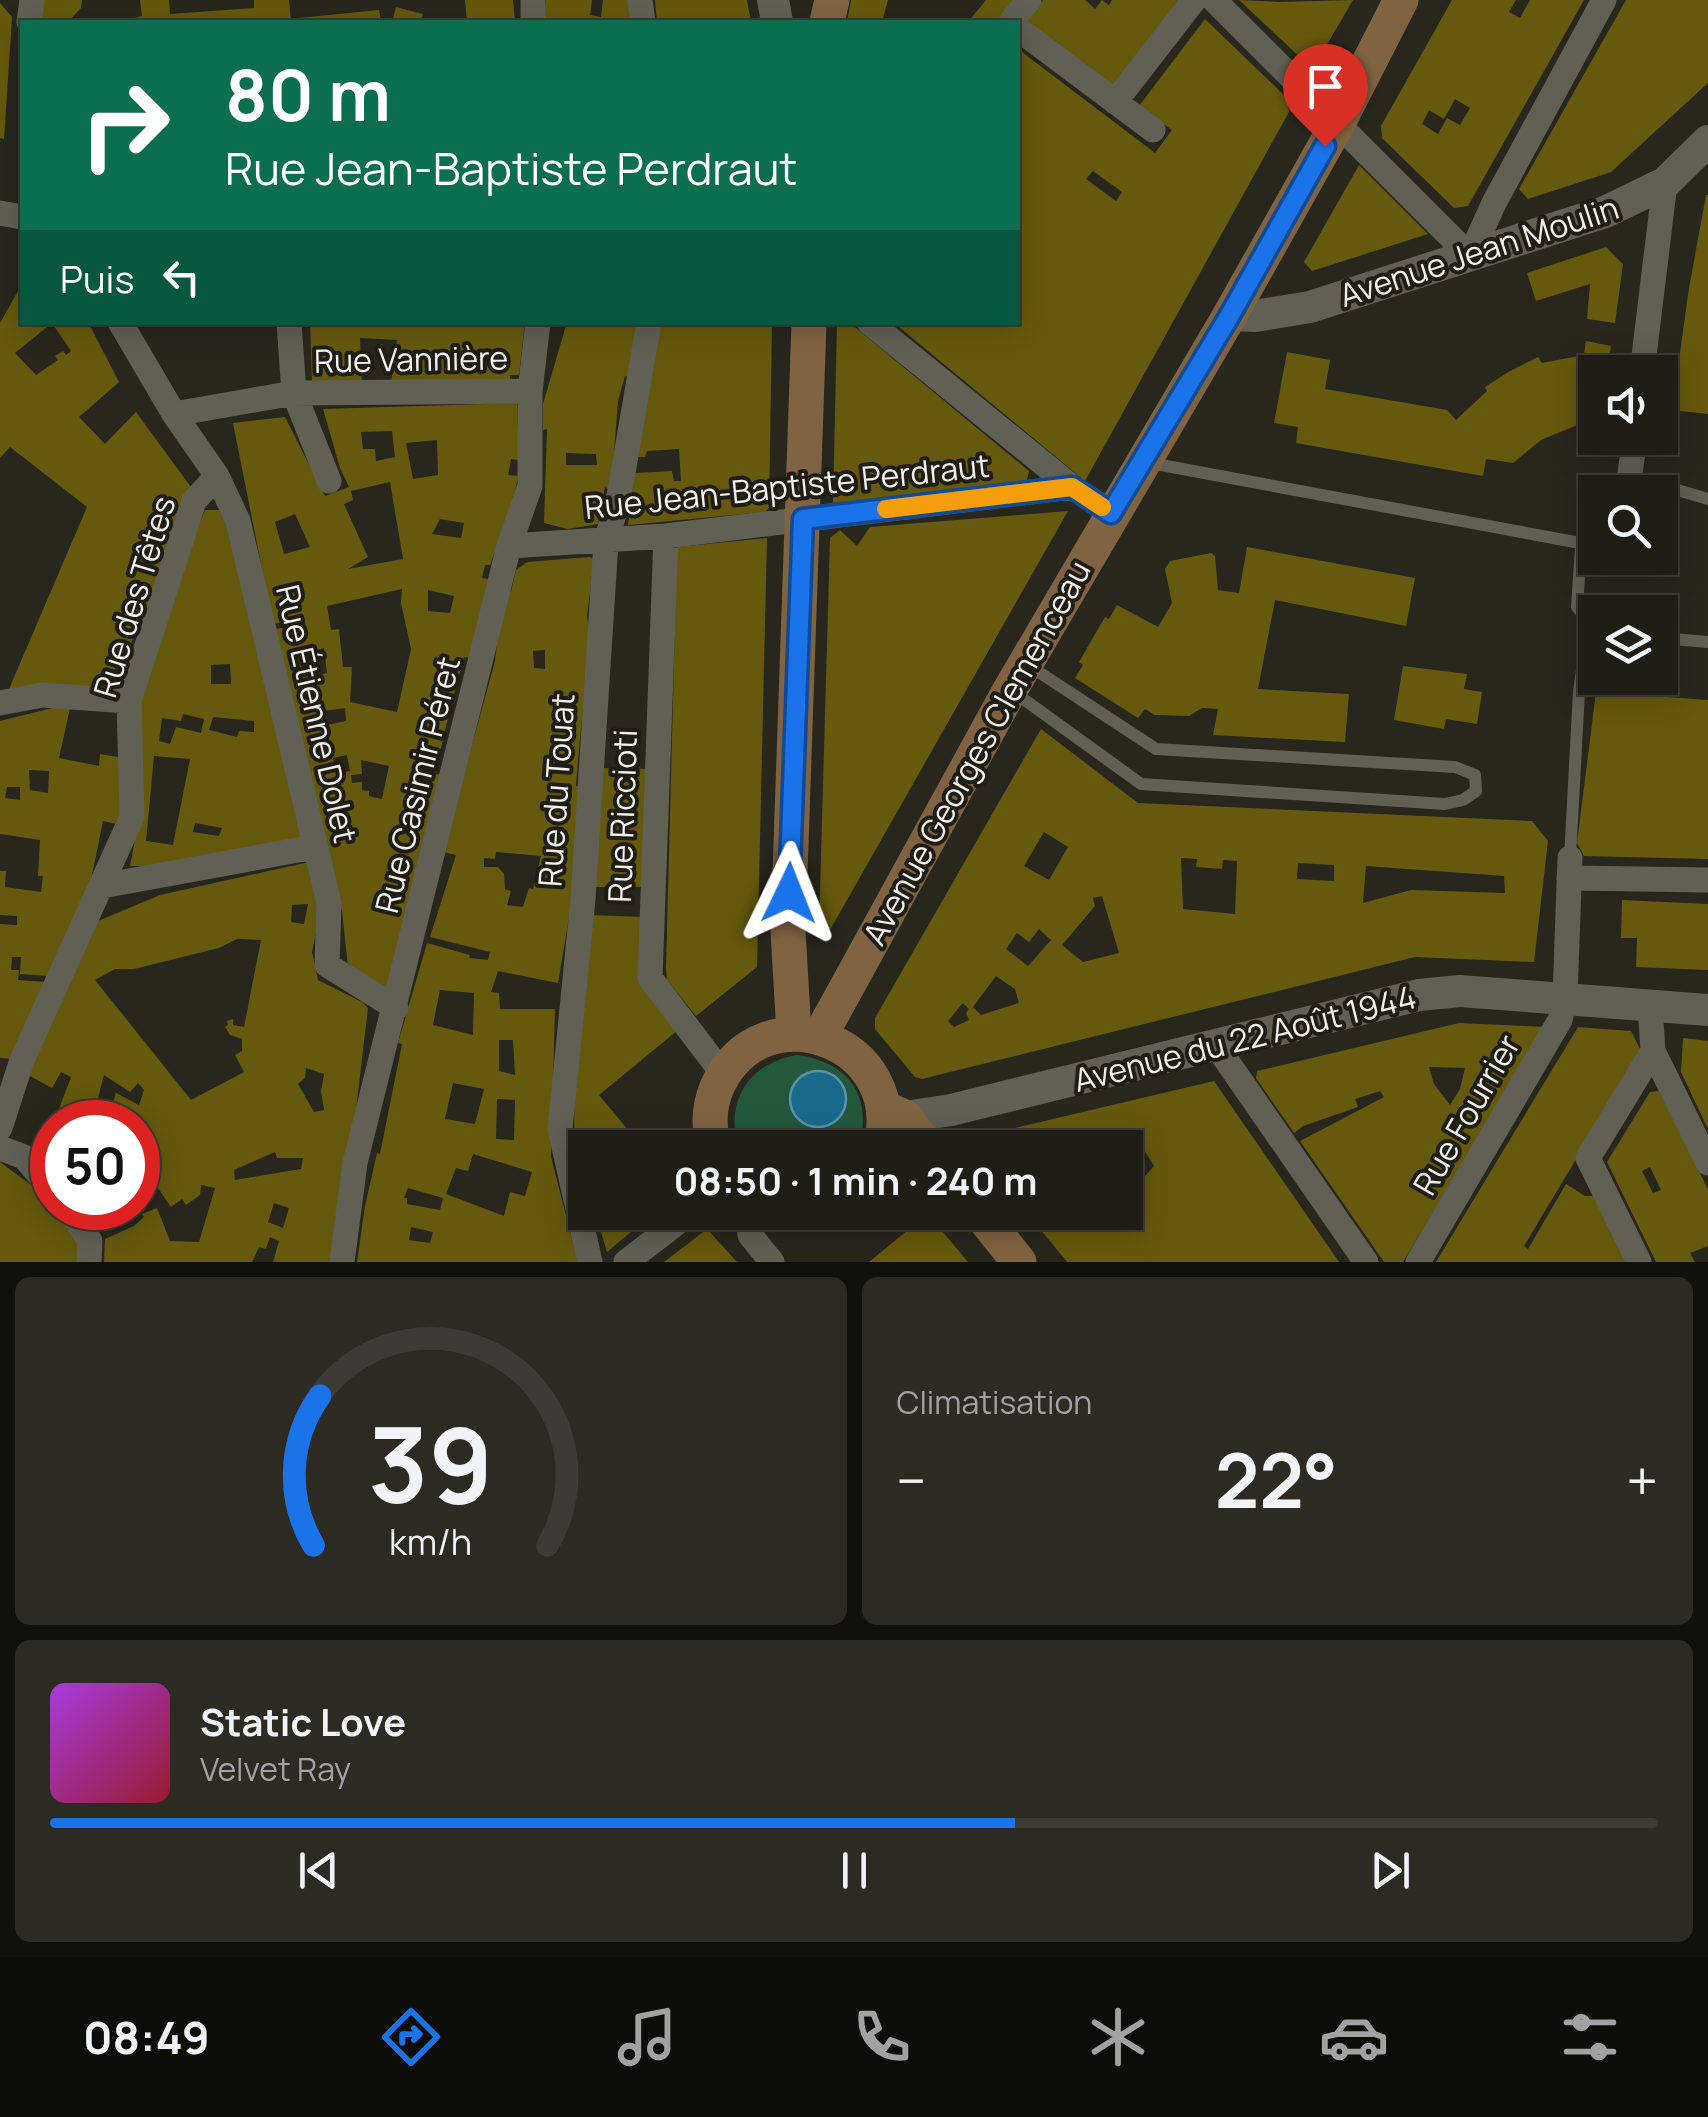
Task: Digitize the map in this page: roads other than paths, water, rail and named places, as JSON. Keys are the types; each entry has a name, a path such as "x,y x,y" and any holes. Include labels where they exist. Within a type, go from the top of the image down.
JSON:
{"main road":[{"name":"Avenue Georges Clemenceau","path":"807,1035 1230,315 1338,123 1401,0"},
{"path":"807,1035 788,931 809,325"},
{"path":"711,1130 713,1096 723,1074 753,1045 773,1037 807,1035 843,1046 863,1063 894,1112 911,1130"},
{"path":"885,1130 894,1112"},
{"path":"993,1230 1019,1262"}],"street":[{"path":"1012,20 1029,0"},
{"path":"1115,102 1194,0"},
{"path":"1214,0 1470,256 1494,203 1604,0"},
{"path":"1020,31 1152,130"},
{"name":"Avenue Jean Moulin","path":"1230,315 1255,316 1310,307 1605,212 1665,183 1708,141"},
{"path":"1644,355 1665,183"},
{"name":"Rue Étienne Dolet","path":"122,325 174,414 217,476 238,521 329,902 327,965 396,1008"},
{"path":"289,325 294,394 329,481"},
{"name":"Rue Casimir Péret","path":"342,1262 355,1163 509,546 530,486 530,390 538,325"},
{"name":"Rue du Touat","path":"590,1262 560,1129 583,899 606,542 619,496 648,325"},
{"path":"873,325 1072,487 1111,513"},
{"name":"Rue Vannière","path":"174,414 294,394 530,390"},
{"name":"Rue des Têtes","path":"0,1128 7,1077 132,817 129,701 194,501 217,476"},
{"name":"Rue Jean-Baptiste Perdraut","path":"509,546 666,536 1072,487"},
{"name":"Rue Riccioti","path":"666,536 650,978 723,1074"},
{"path":"0,703 42,695 129,701"},
{"path":"102,886 314,847"},
{"path":"1570,868 1708,880"},
{"name":"Rue Fourrier","path":"1418,1262 1560,1020 1565,997 1570,868"},
{"name":"Avenue du 22 Août 1944","path":"894,1112 951,1110 1419,995 1460,991 1708,1010"},
{"path":"1650,1006 1653,1052 1708,1163"},
{"path":"1215,1044 1366,1262"},
{"path":"1639,1262 1588,1158 1653,1052"},
{"path":"86,1230 89,1262"},
{"path":"636,1259 670,1230"},
{"path":"750,1230 772,1262"}],"lane":[{"path":"1142,462 1578,543"},
{"path":"1678,490 1708,499"},
{"path":"1678,640 1708,642"},
{"path":"1018,676 1156,749 1455,768 1474,775 1476,791 1463,800 1445,804 1142,784 1018,676"},
{"path":"1570,868 1578,691"}],"water":[{"path":"818,1071 838,1079 846,1099 838,1119 818,1127 798,1119 790,1099 798,1079"}]}
